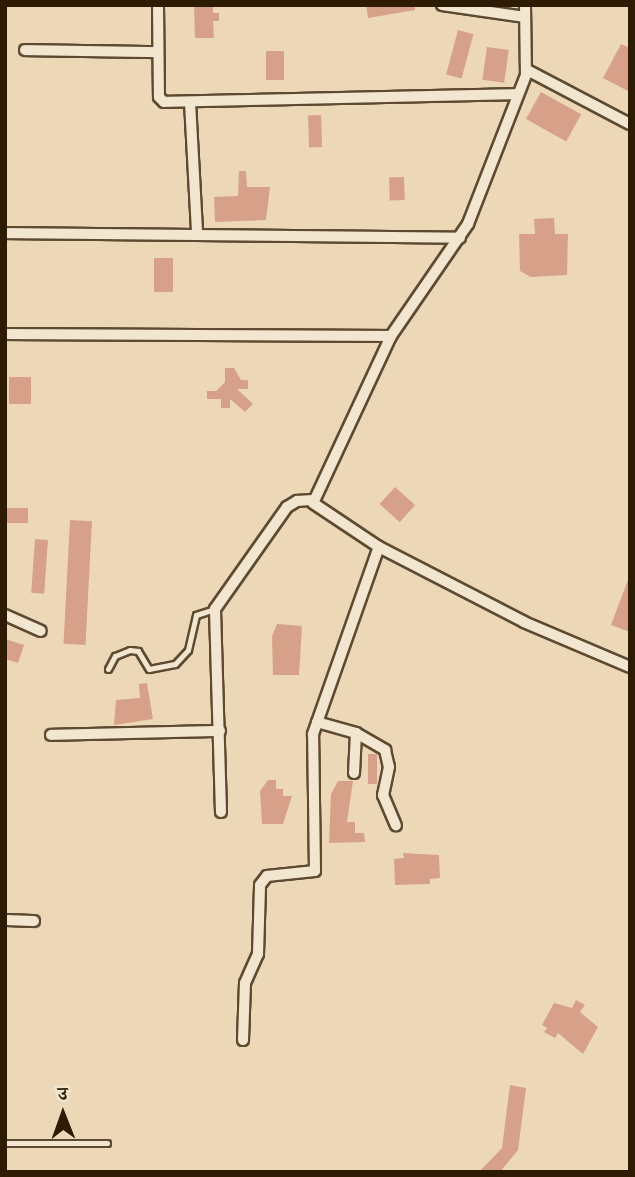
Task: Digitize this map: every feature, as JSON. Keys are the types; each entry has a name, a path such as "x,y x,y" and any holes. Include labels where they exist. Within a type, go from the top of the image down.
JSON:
{"street":[{"path":"158,5 160,100 190,102 517,94"},
{"path":"442,5 524,17"},
{"path":"525,5 527,70 460,238 391,336 313,500 317,509 379,548 524,622 630,667"},
{"path":"25,50 159,52"},
{"path":"527,70 630,124"},
{"path":"190,102 197,233"},
{"path":"5,233 197,233 460,238"},
{"path":"5,334 391,336"},
{"path":"221,812 215,609 287,507 297,501 313,500"},
{"path":"243,1040 245,983 258,954 261,881 267,876 315,871 313,743 317,722 379,548"},
{"path":"5,615 41,631"},
{"path":"317,722 356,733 385,750 389,768 384,799 396,825"},
{"path":"51,735 220,731"},
{"path":"354,773 356,733"},
{"path":"5,920 34,921"}],"lane":[{"path":"108,670 115,656 130,650 138,651 149,669 175,664 188,650 196,615 215,609"},
{"path":"5,1143 107,1143"}],"building":[{"path":"194,5 213,5 213,13 219,13 219,21 213,21 214,38 195,38"},
{"path":"366,5 415,5 415,10 368,18"},
{"path":"458,30 473,34 462,79 446,74"},
{"path":"621,44 630,48 630,92 603,78"},
{"path":"487,47 509,50 504,83 482,80"},
{"path":"266,51 284,51 284,80 266,80"},
{"path":"541,92 581,114 566,141 526,119"},
{"path":"308,115 321,115 322,147 309,147"},
{"path":"239,171 246,171 247,187 270,187 266,220 215,222 214,197 238,196"},
{"path":"404,177 405,200 390,201 389,178"},
{"path":"554,218 555,234 568,234 567,275 531,277 520,271 519,234 535,234 534,219"},
{"path":"154,258 173,258 173,292 154,292"},
{"path":"225,368 234,368 241,380 248,380 248,389 237,389 253,404 245,412 230,399 230,408 221,408 221,399 207,399 207,391 216,391 225,382"},
{"path":"9,377 31,377 31,404 9,404"},
{"path":"395,487 415,505 400,522 380,504"},
{"path":"5,508 28,508 28,523 5,523"},
{"path":"70,520 92,521 85,645 64,644"},
{"path":"35,539 48,540 44,594 31,593"},
{"path":"630,577 630,632 611,625"},
{"path":"277,624 302,626 299,675 273,675 272,636"},
{"path":"5,639 24,645 18,663 5,659"},
{"path":"147,683 153,719 114,725 116,700 140,698 139,684"},
{"path":"368,754 377,754 377,784 368,784"},
{"path":"268,780 276,780 276,789 283,789 283,796 292,796 283,824 262,824 260,791"},
{"path":"338,781 353,781 347,822 355,822 355,833 364,833 365,842 329,843 331,794"},
{"path":"403,853 439,855 440,878 430,879 430,884 395,885 394,859 404,858"},
{"path":"576,1000 585,1005 580,1012 598,1027 583,1054 558,1033 555,1038 544,1032 547,1028 542,1025 554,1003 572,1008"},
{"path":"510,1085 526,1088 518,1150 500,1172 479,1172 502,1148"}]}
